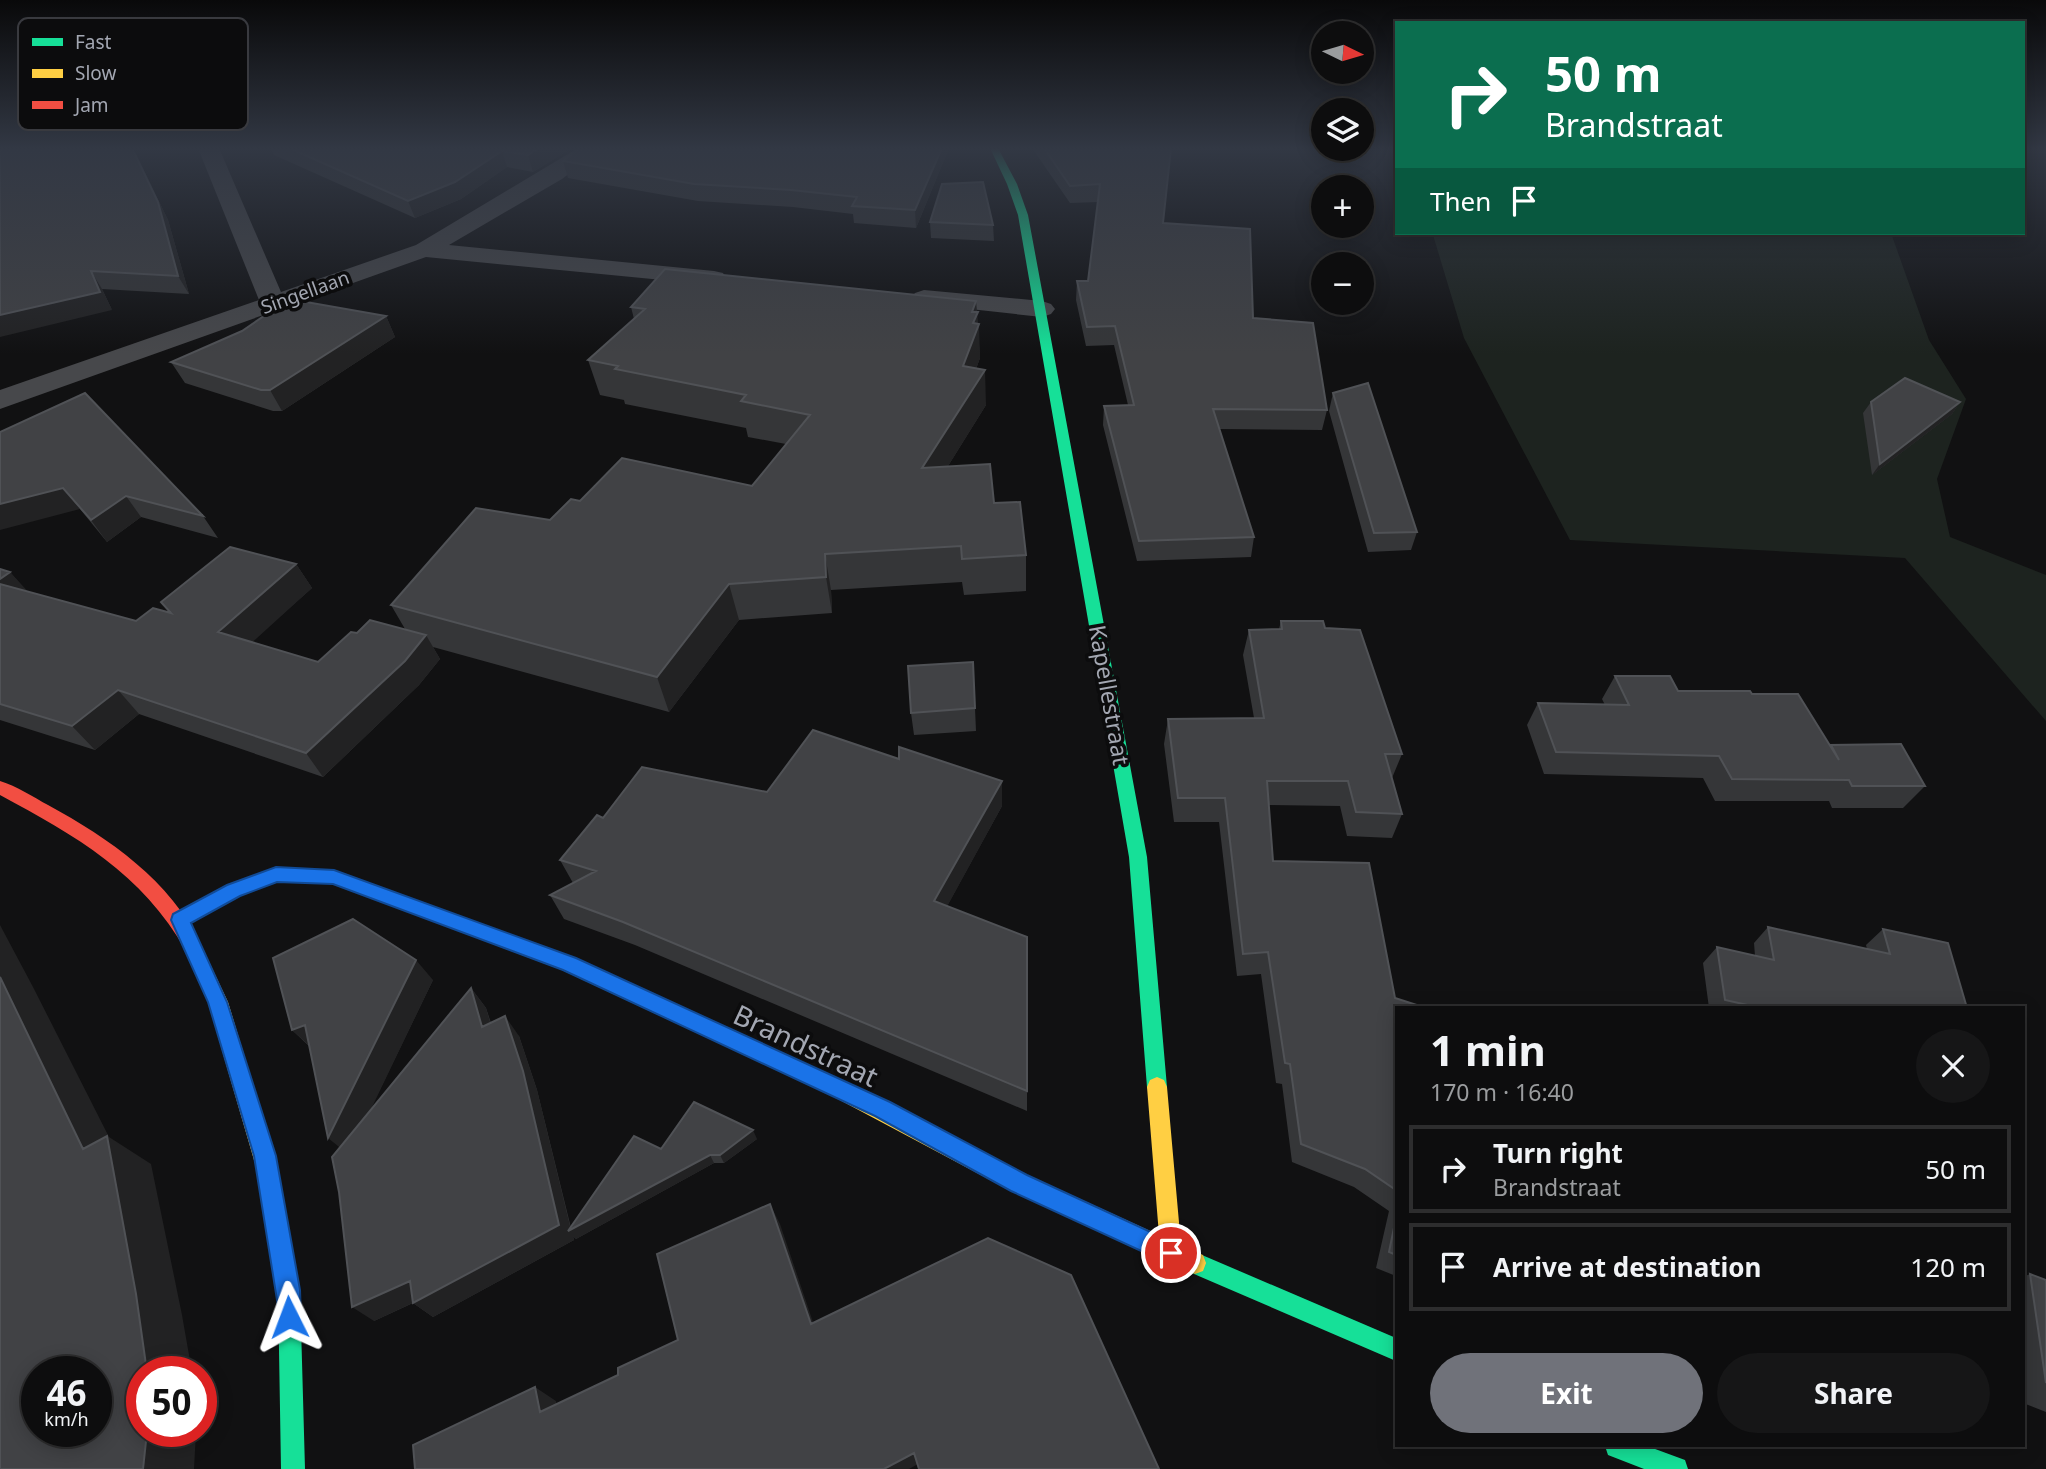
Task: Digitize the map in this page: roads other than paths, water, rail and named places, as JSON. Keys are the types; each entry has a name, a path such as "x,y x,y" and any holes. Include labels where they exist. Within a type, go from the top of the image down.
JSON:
{"street":[{"path":"237,217 273,304"},
{"name":"Singellaan","path":"0,400 424,250 481,217"},
{"name":"Kapellestraat","path":"1023,217 1139,858 1171,1253"},
{"path":"424,250 742,280"},
{"path":"905,296 1042,309"},
{"path":"0,787 65,822 131,868 180,920 218,1002 265,1156 289,1290 293,1469"},
{"name":"Brandstraat","path":"180,920 233,890 276,875 334,877 569,964 882,1109 1019,1183 1171,1253 1395,1350"},
{"path":"1616,1447 1618,1469"},
{"path":"1619,1447 1676,1469"}]}
